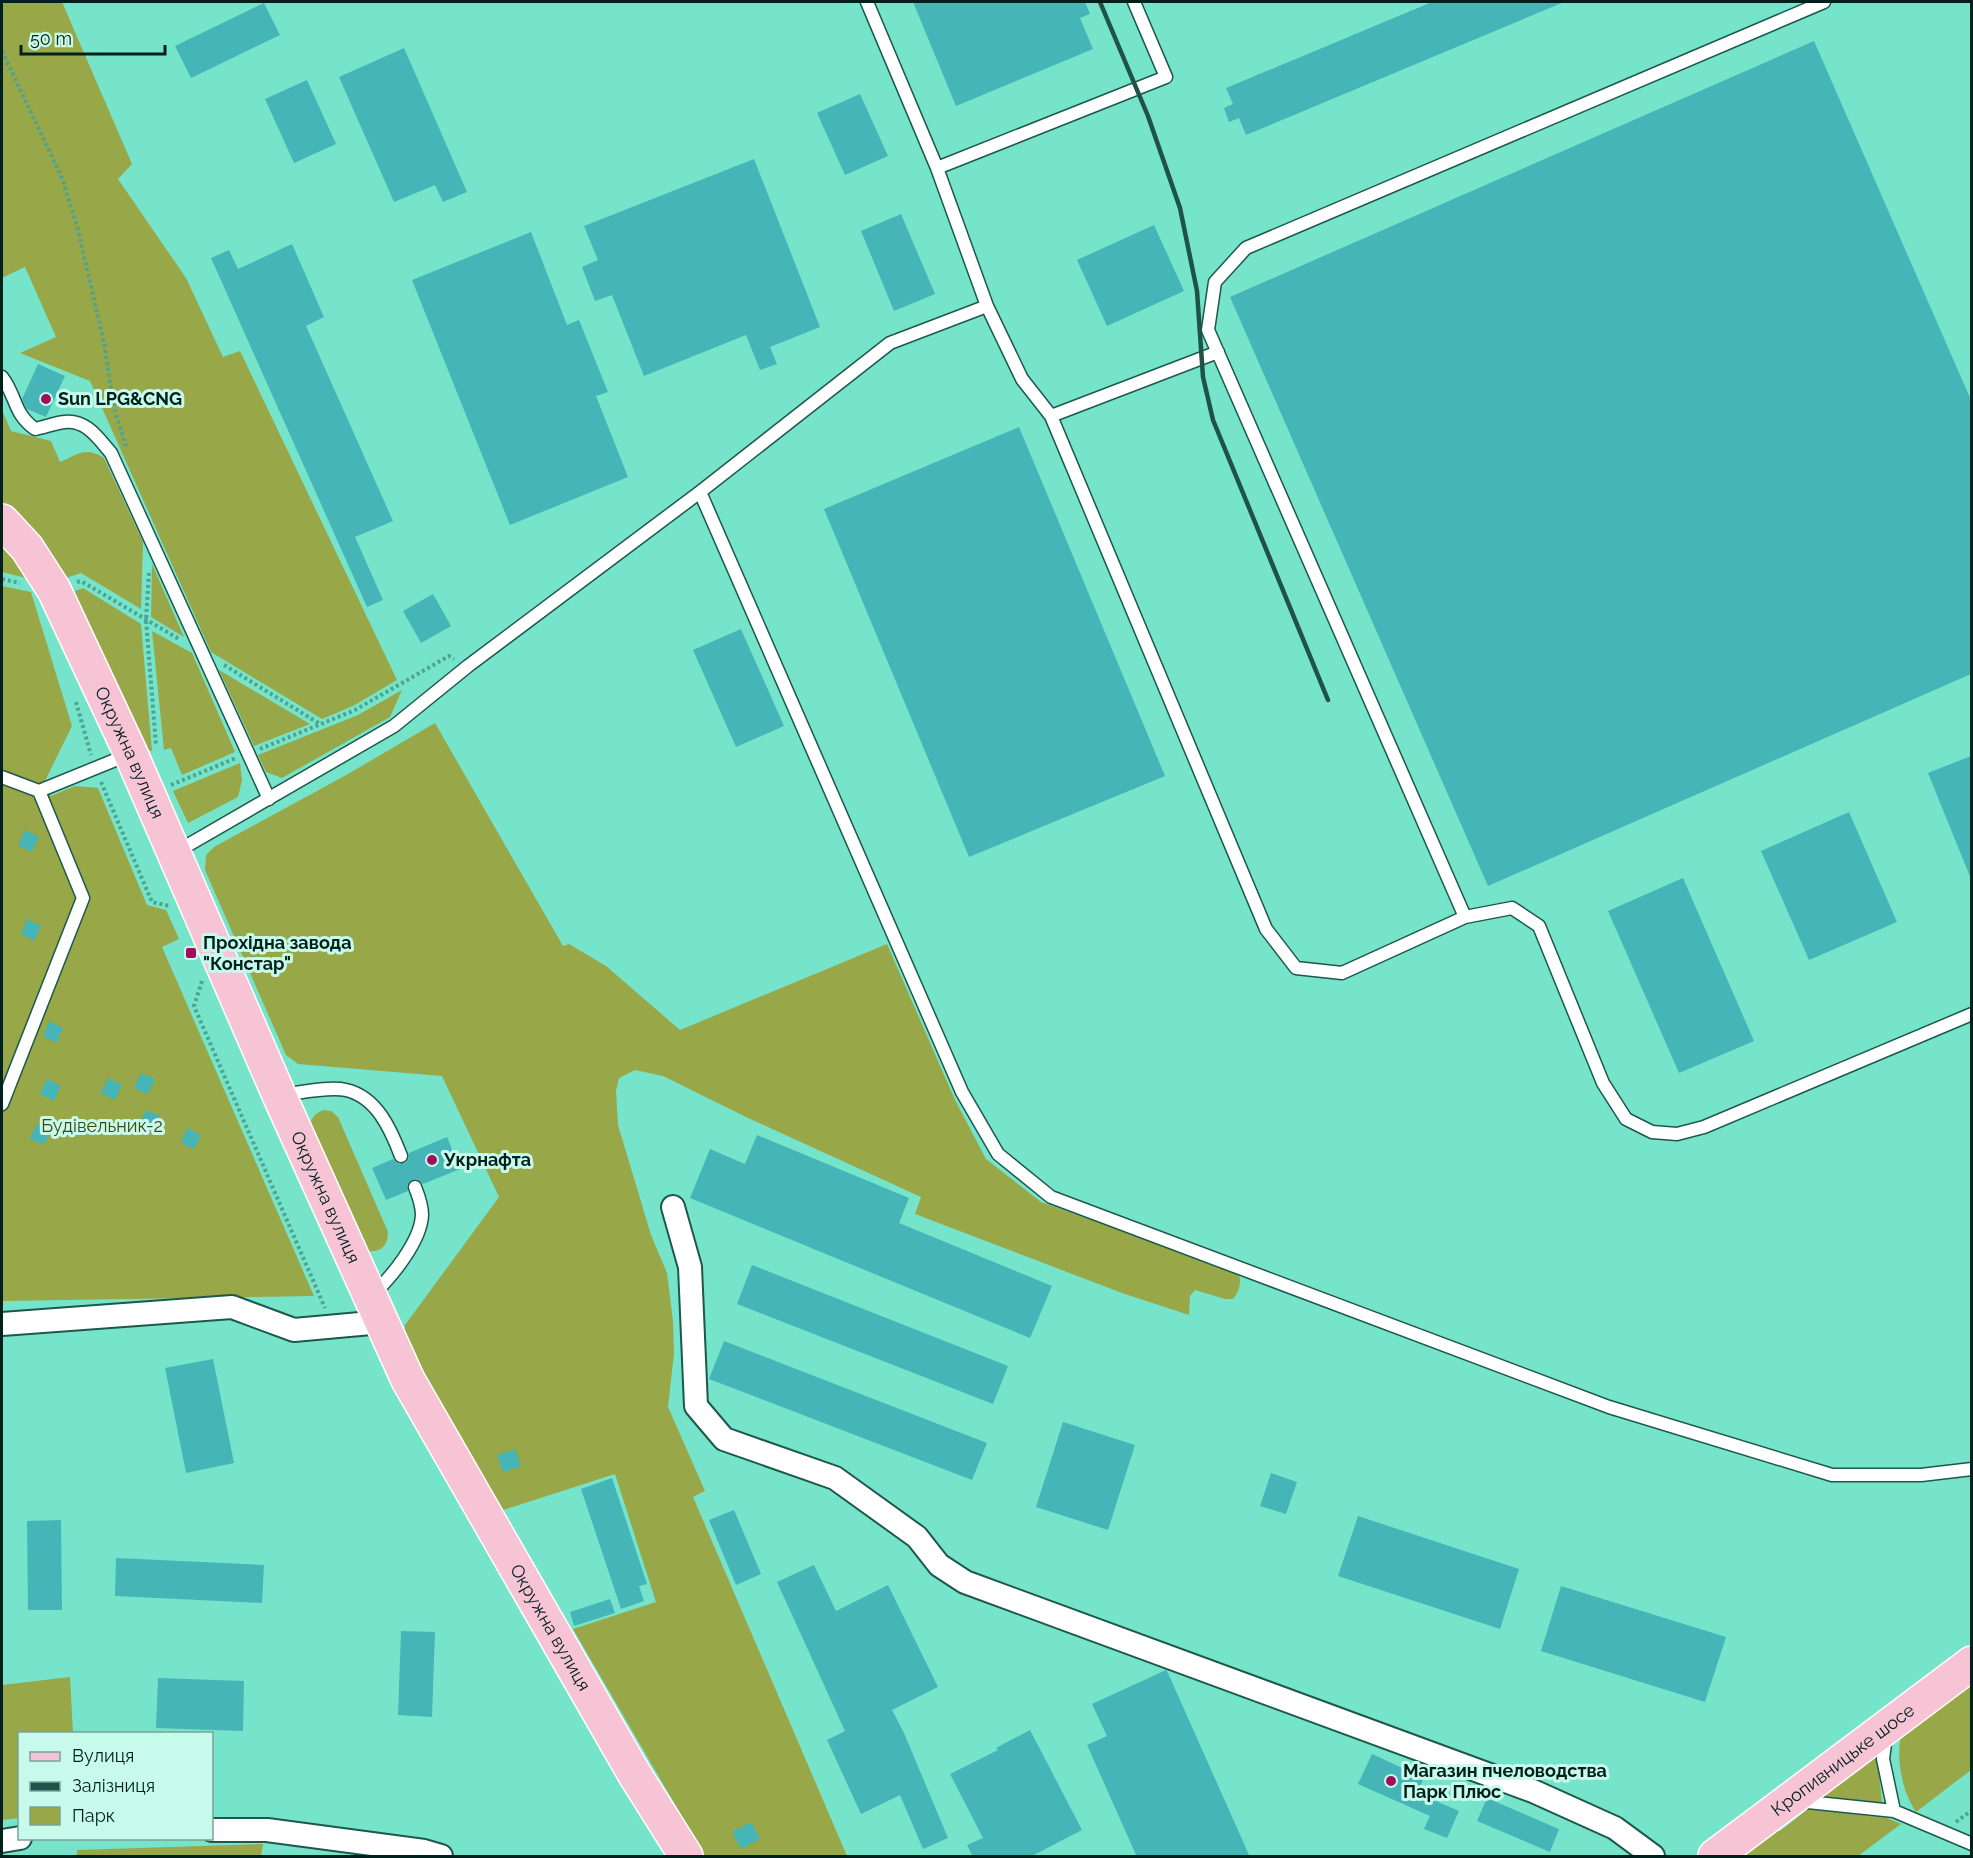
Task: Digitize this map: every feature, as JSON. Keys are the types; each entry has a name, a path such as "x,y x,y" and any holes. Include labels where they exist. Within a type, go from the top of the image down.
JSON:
{"main road":[{"name":"Окружна вулиця","path":"2,521 27,548 54,590 144,754 174,853 279,1095 408,1380 635,1775 686,1857"},
{"name":"Кропивницьке шосе","path":"1714,1857 1971,1663"}],"street":[{"path":"673,1207 690,1267 696,1406 724,1439 835,1478 917,1537 939,1565 964,1582 1533,1791 1615,1828 1653,1857"},
{"path":"2,1324 232,1307 294,1330 333,1327 376,1310"},
{"path":"213,1830 267,1830 424,1851 441,1857"},
{"path":"2,1841 18,1839"}],"lane":[{"path":"867,2 936,168 987,306 1022,379 1051,416 1266,929 1296,968 1342,973 1465,916 1512,908 1539,926 1603,1083 1626,1119 1652,1132 1677,1134 1704,1127 1971,1014"},
{"path":"936,168 1166,77 1134,2"},
{"path":"1465,916 1208,330 1215,282 1246,248 1824,2"},
{"path":"174,853 394,726 468,666 700,492 890,343 987,306"},
{"path":"1051,416 1218,352"},
{"path":"2,377 24,421 35,429 64,422 78,422 90,429 111,453 269,798"},
{"path":"700,492 962,1092 998,1154 1051,1197 1609,1407 1832,1474 1921,1475 1971,1469"},
{"path":"2,777 39,792 95,768 144,754"},
{"path":"2,1104 83,898 39,792"},
{"path":"279,1095 346,1090 361,1097 377,1110 389,1127 401,1156"},
{"path":"376,1310 386,1282 410,1248 417,1233 422,1217 420,1200 415,1187"},
{"path":"1887,1728 1883,1759 1894,1811"},
{"path":"1791,1800 1894,1811 1971,1844"}],"path":[{"path":"2,51 63,180 78,230 104,343 114,408 127,450"},
{"path":"144,754 146,620 151,540"},
{"path":"166,776 170,785 355,710 449,656 468,666"},
{"path":"74,693 95,768 152,902 170,906 174,915"},
{"path":"199,971 203,980 194,1006 333,1327"}],"green space":[{"path":"2,2 62,2 132,164 118,179 186,278 223,357 240,351 397,680 353,706 322,719 211,652 90,381 20,353 56,337 25,267 2,278"},
{"path":"2,410 11,431 51,441 60,462 82,452 92,452 104,458 143,542 141,609 81,573 60,580 37,544 2,502"},
{"path":"2,541 30,579 2,572"},
{"path":"152,564 184,637 151,617"},
{"name":"Будівельник-2","path":"2,586 31,592 72,726 45,781 51,796 75,786 98,788 147,905 166,910 179,939 162,947 314,1296 2,1301"},
{"path":"83,588 141,624 152,751 141,748 67,594"},
{"path":"152,631 192,653 235,752 182,775 171,748 164,750"},
{"path":"219,670 310,724 254,746"},
{"path":"402,690 390,717 282,778 266,772 258,755 358,715"},
{"path":"435,723 563,946 569,944 606,966 680,1030 887,944 955,1100 986,1159 1041,1202 1238,1272 1240,1286 1233,1299 1225,1299 1195,1290 1190,1296 1189,1315 1122,1293 915,1214 921,1197 746,1117 663,1076 635,1070 619,1078 616,1091 618,1125 651,1235 667,1273 674,1353 668,1407 705,1491 693,1497 847,1856 705,1856 573,1629 656,1602 615,1474 503,1510 443,1410 405,1334 405,1325 499,1197 442,1076 298,1064 286,1055 205,870 206,855 214,847 348,774"},
{"path":"240,763 242,780 238,797 188,823 173,791"},
{"path":"323,1110 331,1111 338,1117 388,1232 387,1241 380,1250 366,1251 310,1131 312,1118"},
{"path":"70,1677 73,1732 18,1732 18,1818 2,1820 2,1685"},
{"path":"1971,1682 1971,1770 1916,1812 1907,1795 1901,1775 1899,1755 1901,1735"},
{"path":"1877,1750 1882,1803 1878,1806 1820,1800 1814,1791"},
{"path":"1808,1809 1887,1818 1901,1824 1858,1856 1744,1856 1744,1853 1768,1830 1780,1831"},
{"path":"263,1844 261,1856 77,1856 77,1850"}],"building":[{"path":"913,2 1085,2 1090,14 1080,18 1093,49 956,106"},
{"path":"1432,2 1564,2 1246,135 1239,118 1229,122 1224,108 1233,104 1226,88"},
{"path":"264,3 280,35 191,78 175,46"},
{"path":"1814,41 1971,400 1971,674 1488,886 1230,297"},
{"path":"404,48 467,192 443,202 435,185 394,202 339,77"},
{"path":"307,80 336,144 294,163 265,99"},
{"path":"860,94 888,156 845,175 817,113"},
{"path":"754,159 820,327 770,347 777,364 760,370 746,335 644,376 612,295 595,301 582,267 598,260 584,226"},
{"path":"901,214 935,294 894,311 861,231"},
{"path":"1154,225 1184,291 1107,326 1077,260"},
{"path":"531,232 567,325 579,320 608,392 596,396 628,477 510,525 412,280"},
{"path":"292,244 324,317 306,326 393,521 355,537 383,600 367,607 211,258 229,250 238,269"},
{"path":"38,364 65,376 46,417 27,409 22,399"},
{"path":"1019,427 1165,776 969,857 824,509"},
{"path":"433,594 451,626 421,643 403,611"},
{"path":"741,629 784,726 736,747 693,650"},
{"path":"1971,756 1971,879 1928,773"},
{"path":"1849,812 1897,922 1809,960 1761,851"},
{"path":"25,830 39,837 32,852 18,845"},
{"path":"1683,878 1754,1041 1679,1073 1608,911"},
{"path":"27,919 41,926 34,941 21,934"},
{"path":"49,1021 63,1028 56,1043 43,1036"},
{"path":"141,1073 155,1079 148,1094 134,1088"},
{"path":"108,1078 122,1085 115,1100 101,1093"},
{"path":"47,1079 61,1086 54,1101 40,1094"},
{"path":"146,1110 160,1116 153,1131 139,1125"},
{"path":"37,1124 51,1130 44,1145 29,1138"},
{"path":"187,1128 201,1135 194,1149 181,1143"},
{"path":"757,1135 909,1198 899,1223 1052,1286 1030,1338 690,1198 710,1149 745,1164"},
{"path":"447,1137 460,1169 423,1184 417,1179 411,1180 407,1185 408,1191 386,1200 372,1168 393,1159 399,1164 405,1163 409,1158 409,1153"},
{"path":"752,1265 1008,1366 993,1404 737,1304"},
{"path":"724,1341 987,1443 972,1480 709,1379"},
{"path":"213,1359 234,1463 186,1473 165,1368"},
{"path":"1063,1422 1135,1445 1108,1530 1036,1507"},
{"path":"515,1449 521,1466 503,1472 497,1455"},
{"path":"1271,1473 1297,1482 1286,1514 1260,1506"},
{"path":"612,1478 647,1584 639,1586 644,1601 621,1609 581,1489"},
{"path":"734,1510 761,1574 736,1585 709,1520"},
{"path":"1358,1516 1519,1569 1500,1629 1338,1576"},
{"path":"61,1520 62,1610 28,1610 27,1521"},
{"path":"116,1558 264,1565 262,1603 115,1596"},
{"path":"814,1565 836,1611 888,1585 938,1687 892,1710 948,1838 923,1849 900,1795 861,1814 827,1740 845,1731 777,1582"},
{"path":"1561,1586 1726,1637 1705,1702 1541,1651"},
{"path":"610,1599 615,1613 574,1626 570,1612"},
{"path":"401,1631 435,1632 432,1717 398,1715"},
{"path":"1166,1670 1250,1857 1137,1857 1087,1745 1107,1736 1092,1704"},
{"path":"158,1678 244,1681 243,1731 156,1728"},
{"path":"1030,1730 1082,1830 1030,1857 973,1857 967,1845 983,1838 950,1774 998,1750 996,1748"},
{"name":"Магазин пчеловодства Парк Плюс","path":"1372,1754 1424,1778 1417,1793 1459,1811 1447,1838 1424,1829 1430,1816 1358,1784"},
{"path":"1487,1798 1559,1829 1550,1852 1477,1821"},
{"path":"751,1822 760,1839 741,1849 732,1832"}],"railway":[{"path":"1100,2 1148,116 1180,208 1197,291 1203,377 1213,420 1328,700"}],"place":[{"name":"Sun LPG&CNG","path":"46,399"},
{"name":"Прохідна завода \"Констар\"","path":"191,953"},
{"name":"Укрнафта","path":"432,1160"},
{"name":"Магазин пчеловодства Парк Плюс","path":"1391,1781"}]}
